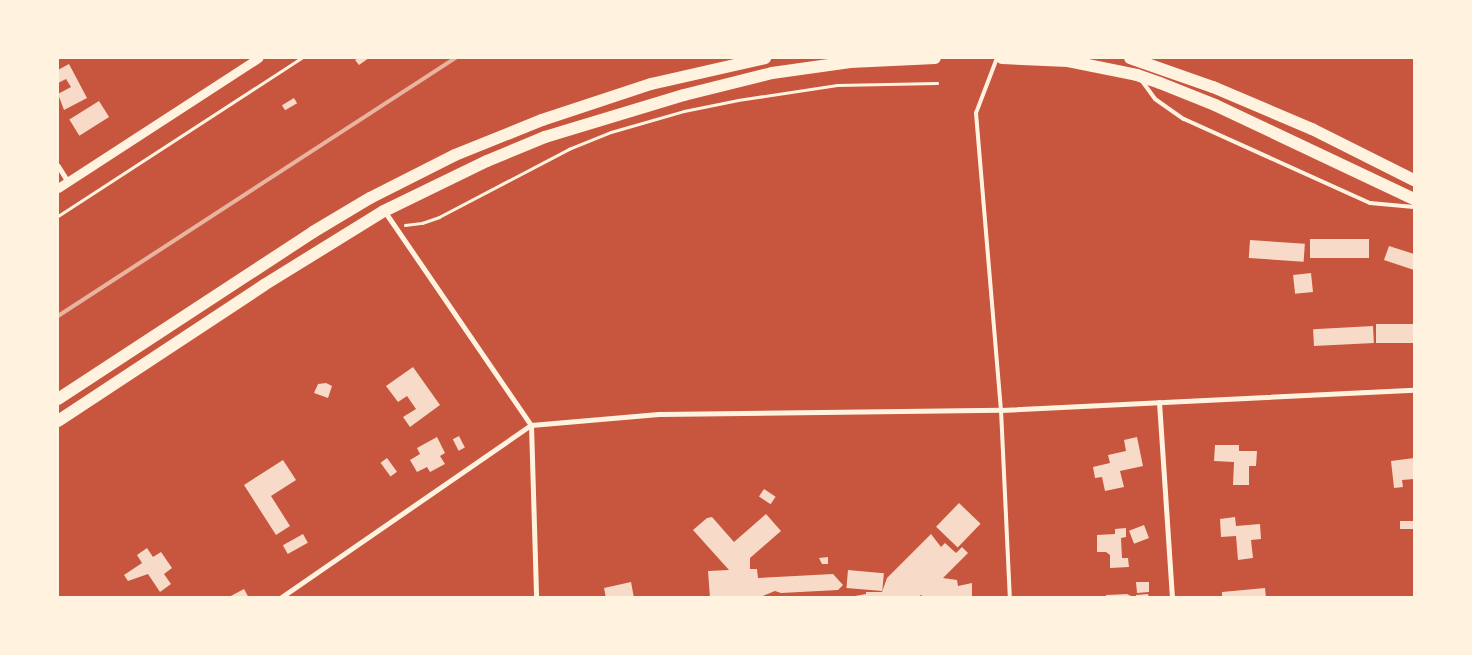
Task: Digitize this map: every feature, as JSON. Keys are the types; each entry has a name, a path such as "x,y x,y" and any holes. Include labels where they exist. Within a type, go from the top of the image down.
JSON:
{"highway":[{"path":"58,399 313,232 370,198 455,155 542,120 651,84 765,58"},
{"path":"58,421 264,285 384,211 445,180 544,137 684,95 809,66 877,59 935,58"},
{"path":"1002,58 1068,61 1138,75 1215,105 1414,199"},
{"path":"1130,58 1213,87 1312,129 1414,180"}],"street":[{"path":"58,188 258,58"},
{"path":"58,166 68,182"},
{"path":"384,211 531,425 536,598"},
{"path":"280,598 531,425 658,414 1000,410 1414,390"},
{"path":"1160,402 1172,598"}],"lane":[{"path":"997,58 976,113 1000,410 1010,598"},
{"path":"1138,75 1154,99 1184,120 1370,203 1414,207"}],"path":[{"path":"58,216 301,58"},
{"path":"400,225 422,223 439,217 586,142 611,132 684,111 738,100 837,85 937,83"}],"building":[{"path":"369,58 359,65 355,60"},
{"path":"69,64 87,98 64,110 58,94 71,87 66,79 58,83 58,70"},
{"path":"294,98 297,103 285,110 282,105"},
{"path":"99,101 109,117 79,136 69,120"},
{"path":"1310,239 1369,239 1369,258 1310,258"},
{"path":"1250,240 1305,244 1304,262 1249,258"},
{"path":"1389,246 1414,254 1414,270 1384,260"},
{"path":"1311,273 1313,292 1295,294 1293,275"},
{"path":"1376,324 1414,324 1414,343 1376,343"},
{"path":"1373,326 1374,343 1314,346 1313,329"},
{"path":"413,367 440,405 410,427 403,417 416,409 407,396 398,402 386,386"},
{"path":"326,383 332,386 328,398 314,393 318,384"},
{"path":"459,436 465,448 459,451 453,439"},
{"path":"437,437 445,453 440,456 445,464 430,472 427,467 417,472 410,460 420,454 417,448"},
{"path":"1137,437 1143,466 1120,471 1124,487 1105,491 1102,477 1095,478 1093,467 1110,463 1108,455 1126,451 1124,440"},
{"path":"1215,445 1239,445 1239,451 1257,451 1256,466 1249,466 1249,485 1233,485 1234,462 1214,461"},
{"path":"387,458 397,472 391,476 381,463"},
{"path":"1414,458 1414,479 1402,480 1403,487 1394,488 1391,461"},
{"path":"283,460 296,480 271,496 290,526 276,535 244,485"},
{"path":"764,489 776,497 771,504 759,496"},
{"path":"959,503 981,524 958,548 936,527"},
{"path":"766,514 781,531 750,558 750,569 757,569 758,578 833,574 843,585 838,590 781,593 775,591 758,598 710,598 708,571 729,570 693,530 707,518 712,517 734,542"},
{"path":"1235,517 1236,526 1260,524 1261,539 1251,540 1253,558 1238,560 1236,536 1221,537 1220,519"},
{"path":"1400,521 1413,521 1413,529 1400,529"},
{"path":"1144,525 1149,538 1134,544 1129,531"},
{"path":"1126,528 1126,537 1121,538 1122,558 1128,558 1129,567 1110,568 1110,555 1106,552 1097,552 1097,535 1115,534 1115,529"},
{"path":"303,534 308,543 288,554 283,545"},
{"path":"931,534 941,547 945,543 956,553 962,547 968,553 943,578 957,580 958,586 972,583 972,598 928,598 920,595 920,598 844,598 866,594 866,592 882,592 887,578"},
{"path":"147,548 153,557 161,552 172,568 164,574 171,584 160,592 148,574 128,581 124,575 142,563 137,555"},
{"path":"828,557 828,564 822,564 819,558"},
{"path":"848,570 884,573 882,591 846,588"},
{"path":"631,582 634,598 606,598 604,588"},
{"path":"1136,582 1149,582 1149,592 1137,593"},
{"path":"1265,588 1266,598 1222,598 1222,592"},
{"path":"244,589 249,598 227,598"},
{"path":"1127,594 1135,598 1106,598 1106,595"},
{"path":"1148,594 1149,598 1136,598 1136,595"}],"railway":[{"path":"58,316 456,58"}]}
